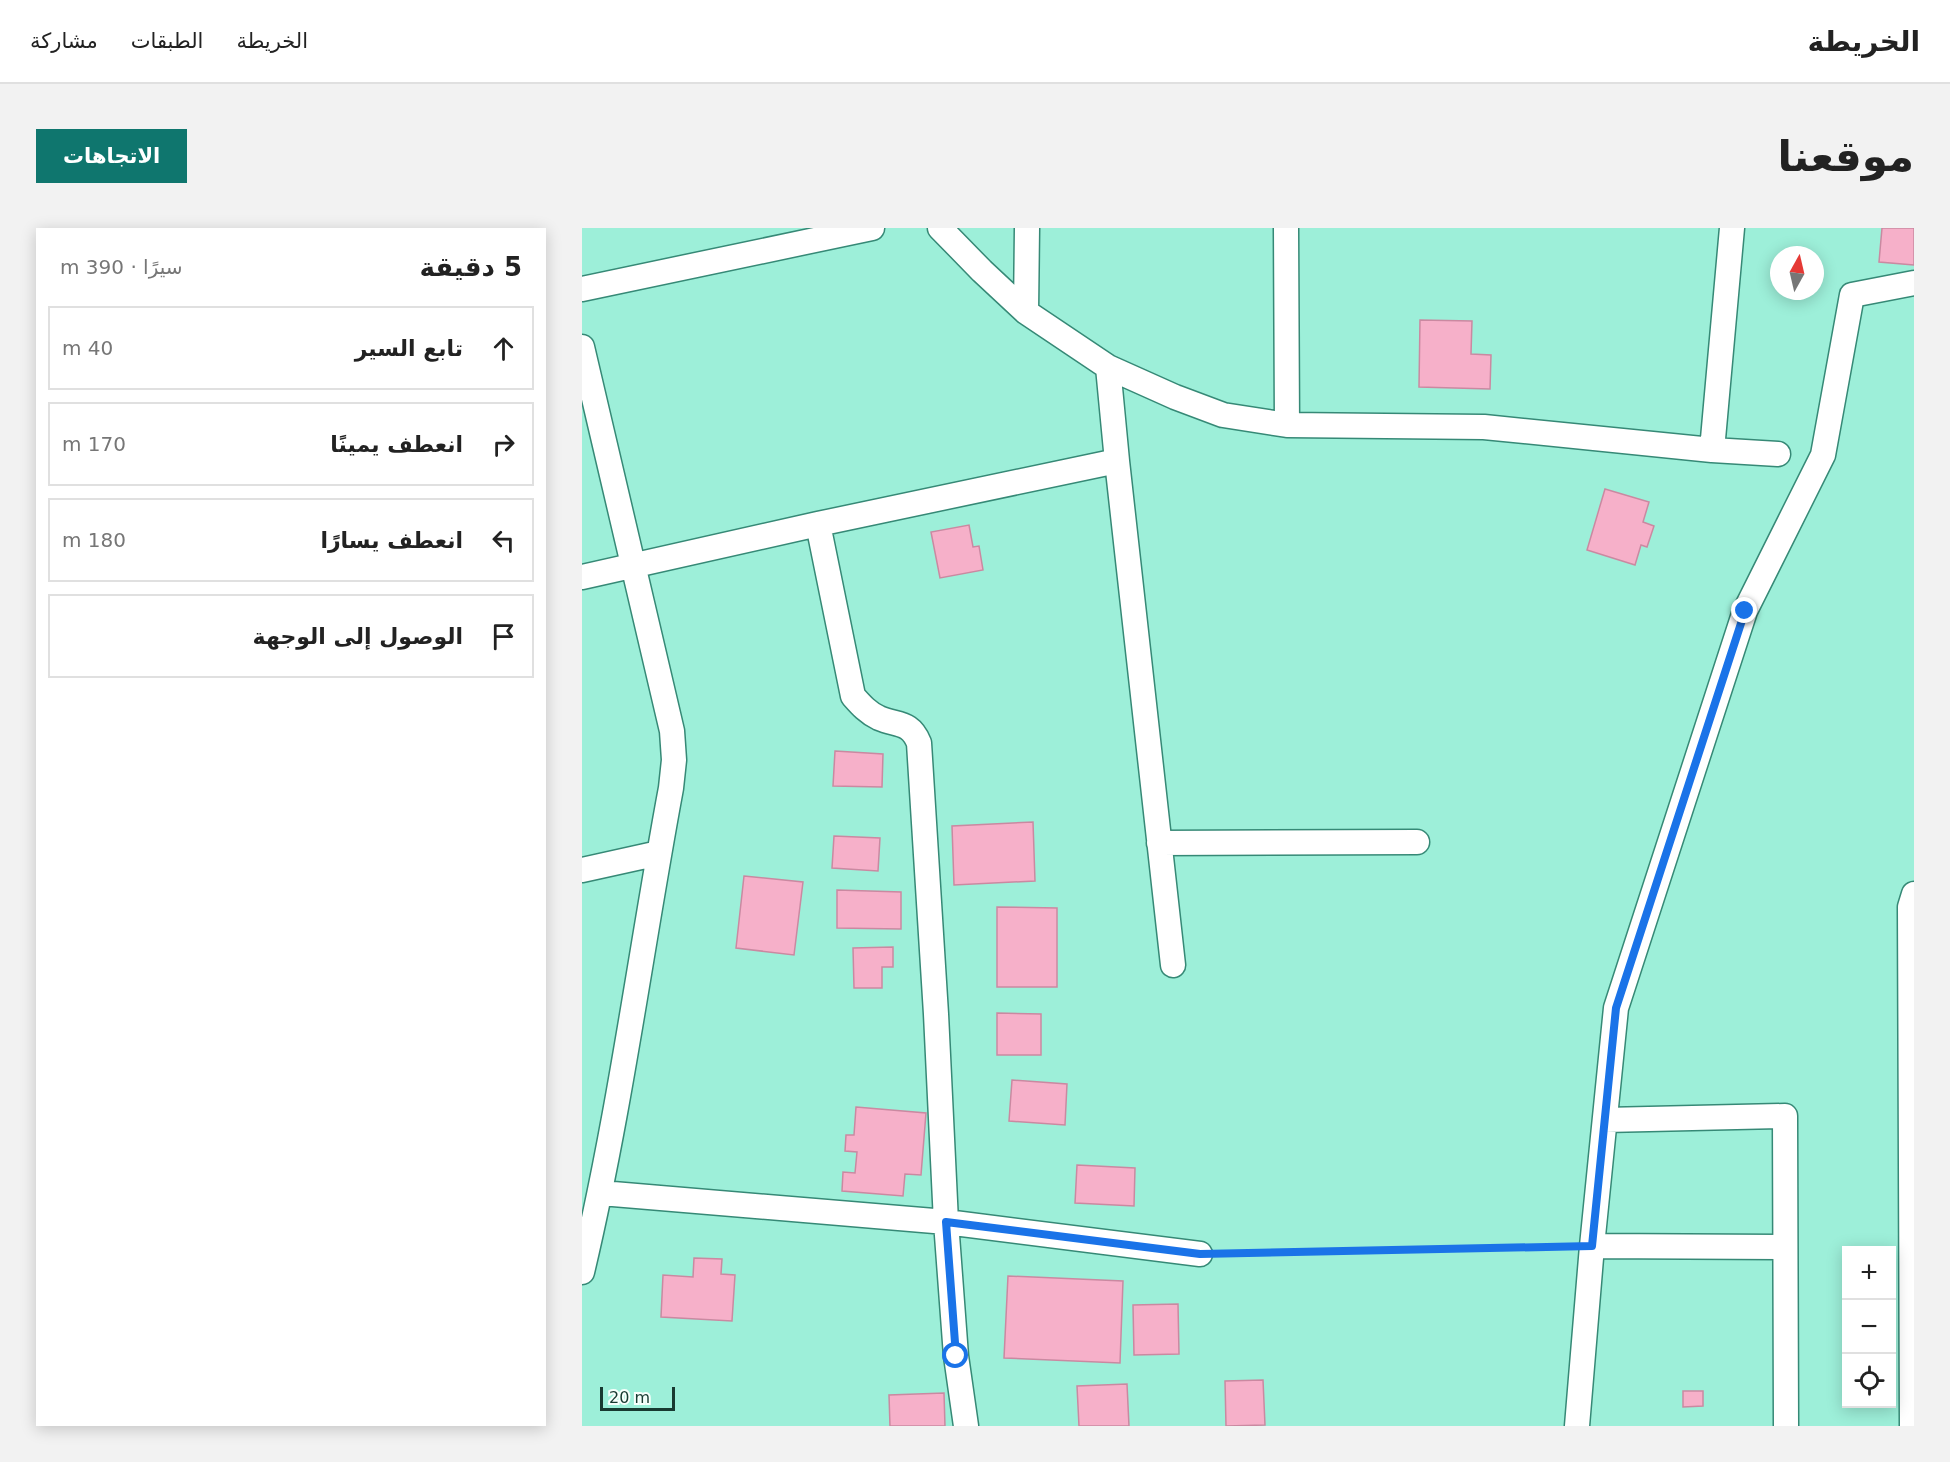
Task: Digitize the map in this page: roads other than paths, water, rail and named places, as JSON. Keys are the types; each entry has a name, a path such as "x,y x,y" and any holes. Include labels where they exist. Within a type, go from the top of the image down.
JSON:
{"street":[{"path":"582,289 872,228"},
{"path":"939,228 1026,312 1108,367 1175,397 1223,415 1287,425 1484,427 1712,450 1778,454"},
{"path":"1026,312 1027,228"},
{"path":"1286,228 1287,425"},
{"path":"1712,450 1732,228"},
{"path":"1577,1426 1616,1008 1745,611 1823,455 1852,295 1914,283"},
{"path":"582,347 672,731 674,759 671,788 601,1193 582,1272"},
{"path":"1108,367 1173,965"},
{"path":"582,577 1117,461"},
{"path":"818,524 853,696 865,709 880,719 904,725 914,732 919,743 946,1222 956,1356 966,1426"},
{"path":"1159,843 1416,842"},
{"path":"582,870 659,853"},
{"path":"1912,1426 1910,907 1914,894"},
{"path":"1605,1120 1785,1116 1786,1426"},
{"path":"601,1193 946,1222 1200,1254"},
{"path":"1592,1246 1785,1247"}]}
